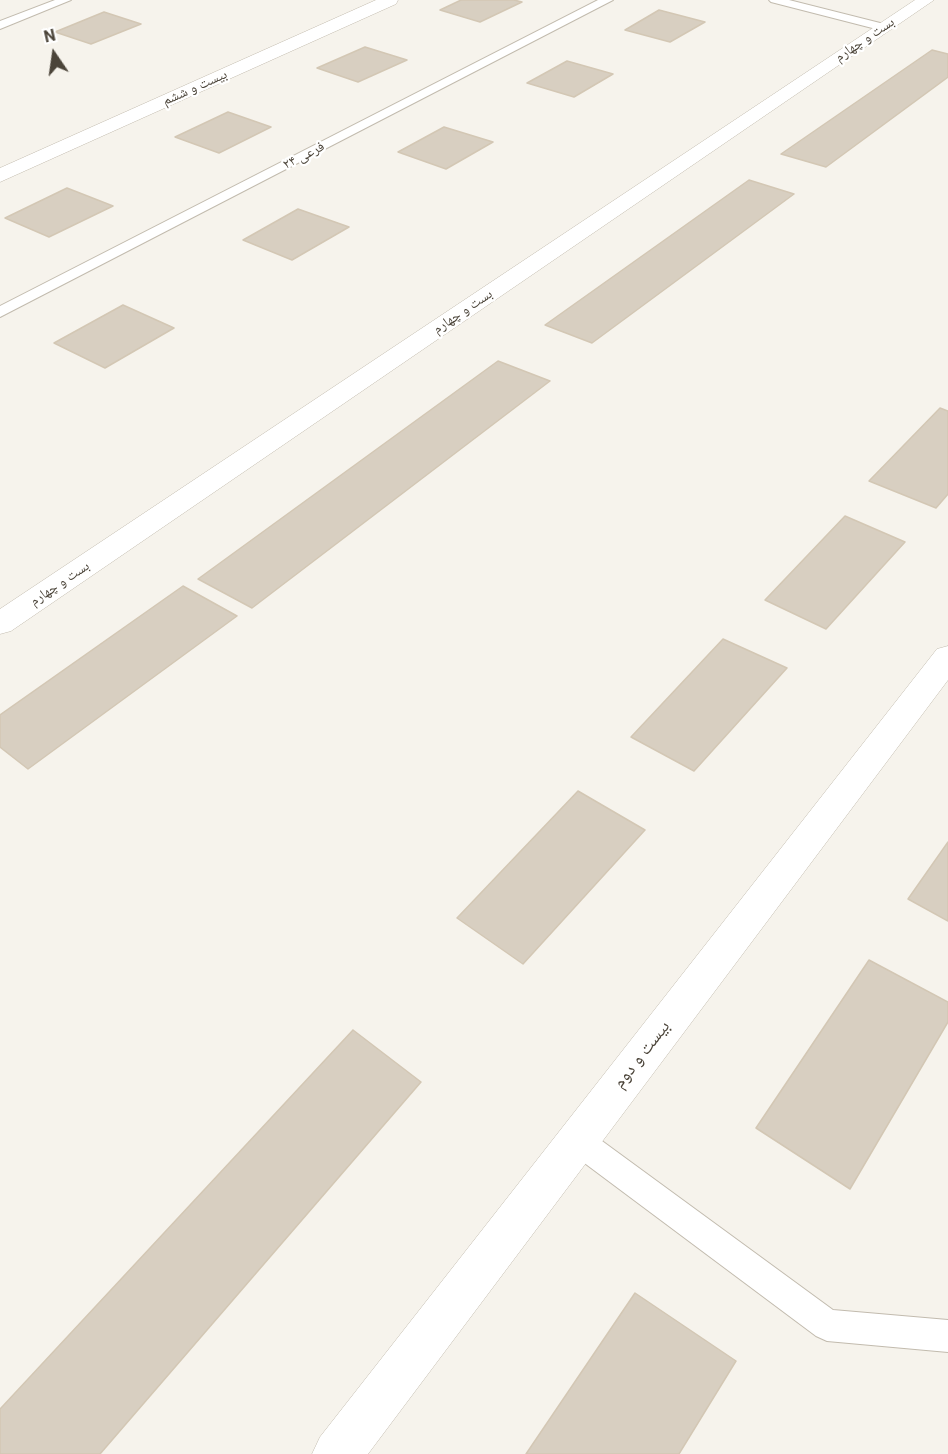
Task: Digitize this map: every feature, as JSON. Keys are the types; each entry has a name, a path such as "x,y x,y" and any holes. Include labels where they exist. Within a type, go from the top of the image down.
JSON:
{"street":[{"name":"بیست و ششم","path":"0,176 390,0"},
{"name":"بست و چهارم","path":"0,624 884,27 925,2"},
{"name":"بیست و دوم","path":"337,1454 948,657"}],"lane":[{"path":"0,25 65,0"},
{"name":"فرعی ۲۴","path":"0,312 607,0"},
{"path":"775,0 884,27"},
{"path":"577,1140 828,1325 948,1336"}],"building":[{"path":"461,0 522,2 480,22 440,10"},
{"path":"659,10 705,22 670,42 625,30"},
{"path":"104,12 141,24 91,44 55,32"},
{"path":"365,47 407,60 358,82 317,68"},
{"path":"932,50 948,54 948,77 826,167 781,154"},
{"path":"567,61 613,74 574,97 527,83"},
{"path":"228,112 271,127 219,153 175,137"},
{"path":"444,127 493,142 446,169 398,152"},
{"path":"749,180 794,194 592,343 545,325"},
{"path":"67,188 113,206 49,237 5,218"},
{"path":"298,209 349,227 292,260 243,240"},
{"path":"123,305 174,328 105,368 54,343"},
{"path":"498,361 550,381 252,608 198,579"},
{"path":"940,408 948,411 948,494 936,508 869,481"},
{"path":"845,516 905,542 826,629 765,600"},
{"path":"183,586 237,616 28,769 0,747 0,715"},
{"path":"723,639 787,668 694,771 631,737"},
{"path":"578,791 645,830 523,964 457,918"},
{"path":"948,842 948,921 908,899"},
{"path":"869,960 948,1002 948,1022 850,1189 756,1128"},
{"path":"353,1030 421,1082 100,1454 0,1454 0,1409"},
{"path":"635,1293 736,1361 679,1454 526,1454"}]}
